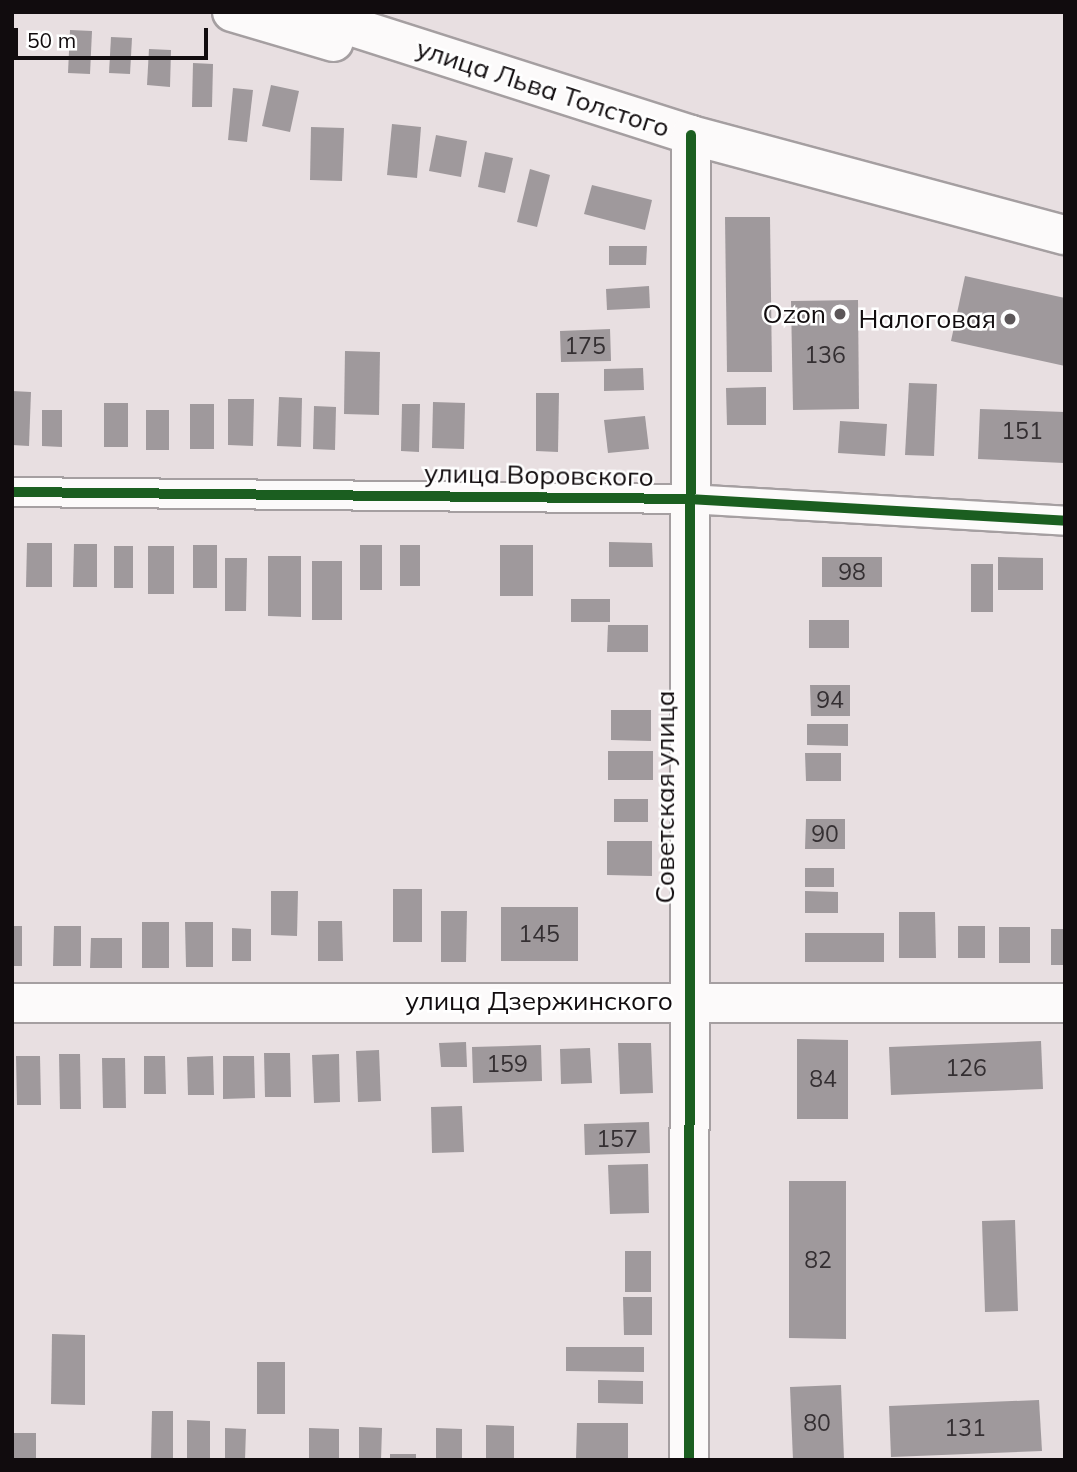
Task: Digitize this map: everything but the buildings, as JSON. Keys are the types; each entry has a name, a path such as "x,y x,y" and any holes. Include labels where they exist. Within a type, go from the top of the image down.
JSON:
{"street":[{"name":"улица Льва Толстого","path":"232,12 691,141 1065,234"},
{"name":"улица Льва Толстого","path":"306,12 691,141"},
{"name":"Советская улица","path":"690,1460 686,1001 691,141"},
{"name":"улица Воровского","path":"12,492 689,499 1065,521"},
{"name":"улица Дзержинского","path":"12,1003 1065,1003"}],"cycle path":[{"path":"689,1460 691,135"},
{"path":"12,492 689,499 1065,521"}],"place":[{"name":"Ozon","path":"840,314"},
{"name":"Налоговая","path":"1010,319"}]}
